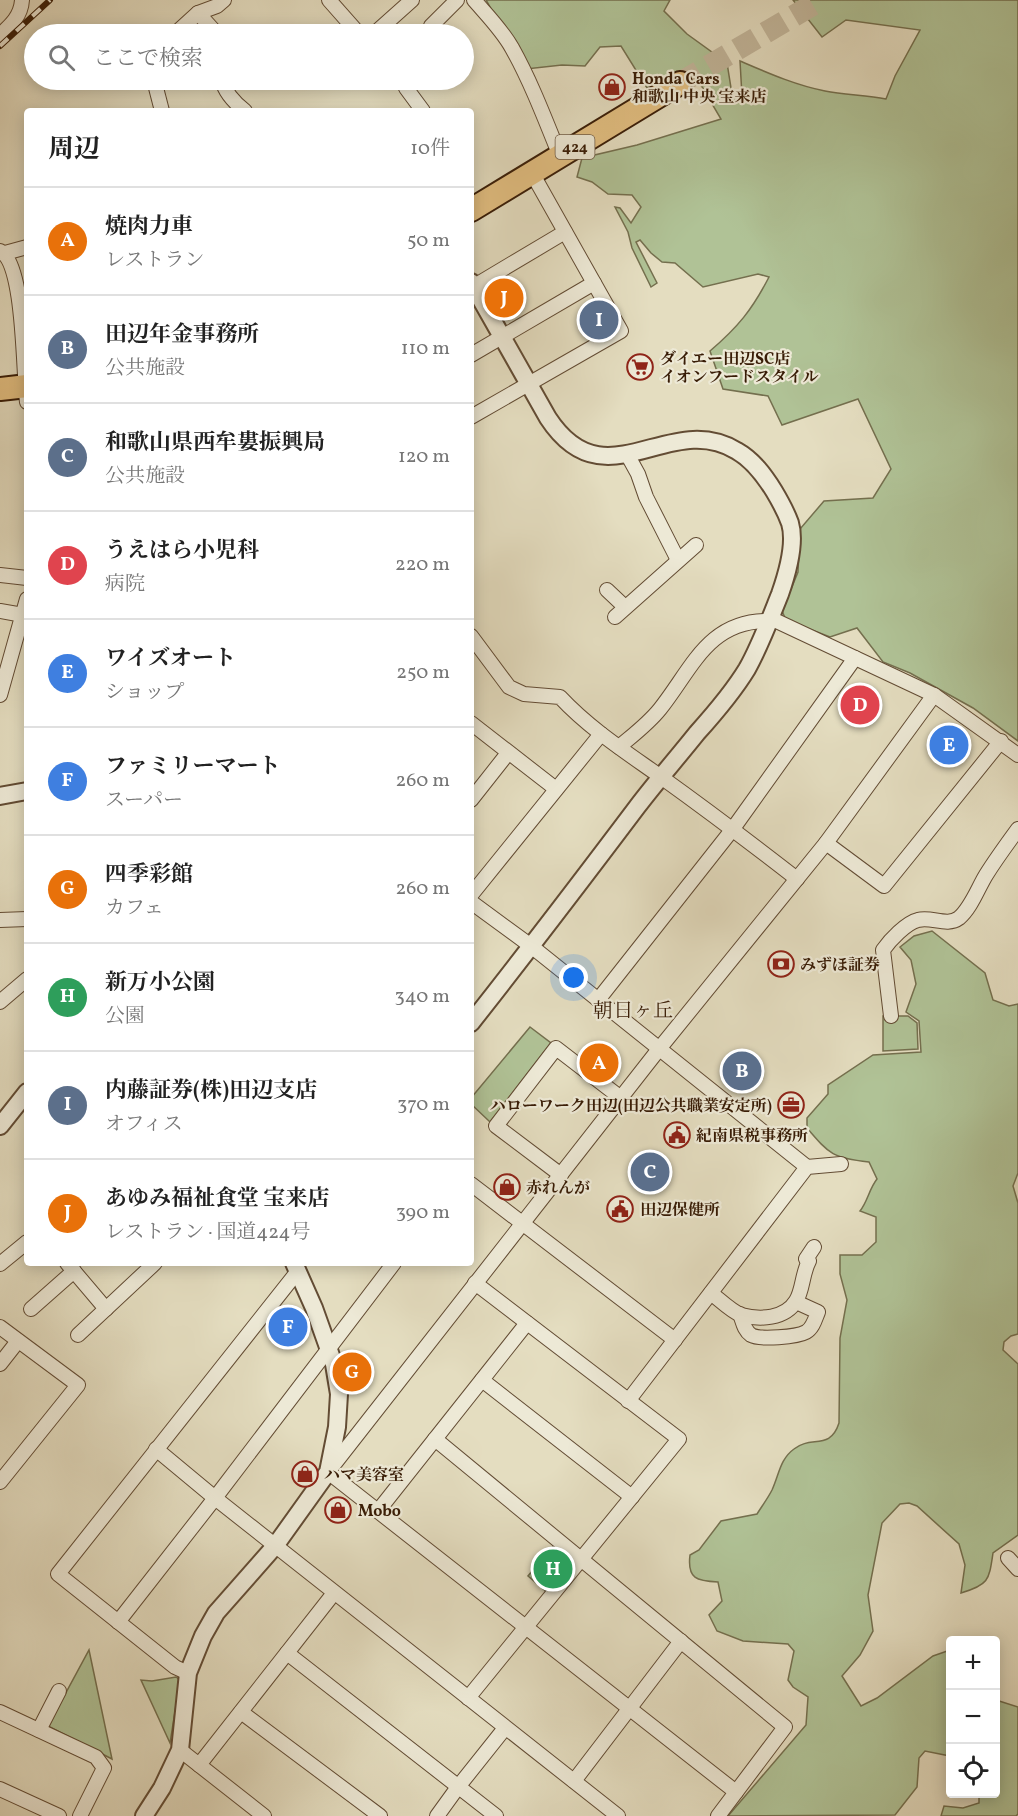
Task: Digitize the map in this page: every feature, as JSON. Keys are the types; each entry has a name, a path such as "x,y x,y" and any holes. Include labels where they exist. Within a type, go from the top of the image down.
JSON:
{"highway":[{"name":"424","path":"474,208 680,83"},
{"path":"0,388 24,392"}],"street":[{"path":"186,24 198,13 217,6 224,0"},
{"path":"329,0 350,24"},
{"path":"385,24 412,0"},
{"path":"433,24 457,0"},
{"path":"474,0 493,21 511,47 529,81 561,156"},
{"path":"0,36 10,27 24,3"},
{"path":"198,13 208,24"},
{"path":"157,90 161,108"},
{"path":"226,90 242,108"},
{"path":"407,90 421,108"},
{"path":"474,415 621,331 532,173"},
{"path":"474,284 565,232"},
{"path":"24,248 2,252 14,271 24,356"},
{"path":"474,353 594,283"},
{"path":"474,288 557,433 573,446 590,454 614,457 670,442 696,439 716,442 736,450 753,462 773,489 791,525 791,550 785,579 747,668 728,698 660,777 474,1019"},
{"path":"627,454 678,560"},
{"path":"607,590 620,612 696,545"},
{"path":"0,575 24,578"},
{"path":"0,611 23,615"},
{"path":"0,695 24,611"},
{"path":"619,747 653,717 711,640 731,627 769,620 934,695 1018,754"},
{"path":"474,640 509,687 524,694 560,698 601,734 796,879"},
{"path":"598,1000 732,830 855,658"},
{"path":"149,1814 180,1750 188,1673 203,1636 216,1613 275,1546 328,1472 475,1283 659,1049 826,843 934,695"},
{"path":"474,725 556,789"},
{"path":"474,891 601,734"},
{"path":"826,843 884,886 1001,741"},
{"path":"474,796 508,753"},
{"path":"0,796 24,792"},
{"path":"891,1016 883,950 892,938 916,920 951,922 958,918 967,908 986,875 1018,829"},
{"path":"474,904 531,946 807,1167 841,1164"},
{"path":"0,920 24,919"},
{"path":"0,1002 24,982"},
{"path":"561,1175 496,1126 556,1048 621,1098"},
{"path":"0,1126 24,1096"},
{"path":"628,1401 807,1167"},
{"path":"474,1186 675,1340"},
{"path":"0,1264 24,1244"},
{"path":"711,1293 740,1314 772,1317 783,1313 796,1302 804,1271 809,1262 806,1259 814,1247"},
{"path":"78,1335 152,1266"},
{"path":"297,1266 329,1347 339,1394 337,1427 328,1472"},
{"path":"188,1673 175,1667 58,1574 297,1266"},
{"path":"118,1622 392,1266"},
{"path":"31,1309 71,1267 106,1309"},
{"path":"468,1698 679,1439 475,1283"},
{"path":"740,1314 745,1330 752,1336 761,1338 795,1335 806,1332 812,1326 818,1312 796,1302"},
{"path":"378,1511 527,1323"},
{"path":"0,1327 78,1385 0,1482"},
{"path":"0,1364 18,1341"},
{"path":"482,1380 632,1497"},
{"path":"435,1439 785,1727 718,1816"},
{"path":"156,1449 334,1593 618,1816"},
{"path":"328,1472 736,1792"},
{"path":"1008,1558 1018,1569"},
{"path":"199,1765 334,1593"},
{"path":"574,1781 681,1641"},
{"path":"287,1653 496,1816"},
{"path":"39,1730 59,1691"},
{"path":"0,1712 96,1757 104,1768 80,1816"},
{"path":"241,1712 380,1816"},
{"path":"437,1816 505,1728"},
{"path":"180,1750 264,1816"},
{"path":"0,1789 59,1816"}],"green space":[{"path":"486,0 670,0 664,11 687,34 727,63 732,94 742,96 740,61 814,88 886,99 895,76 920,30 846,20 822,37 793,0 1018,0 1018,741 973,708 910,673 883,662 857,628 830,637 786,620 782,611 798,572 800,529 824,501 873,498 891,469 858,399 782,425 768,396 723,389 710,351 744,317 769,277 758,274 703,287 675,263 662,262 640,240 636,242 657,283 651,287 615,207 620,208 631,223 641,207 632,195 608,194 592,182 577,177 582,158 637,145 721,119 691,68 647,88 621,46 600,47 585,66 562,65 526,69"},
{"path":"932,931 985,973 993,1000 1009,1006 1018,1004 1018,1173 1013,1186 1018,1203 1018,1334 1004,1342 1003,1350 1018,1364 1018,1535 993,1553 986,1580 977,1587 961,1593 965,1565 959,1544 917,1506 909,1503 900,1504 882,1523 868,1595 873,1631 860,1655 842,1676 861,1706 877,1698 933,1656 946,1651 946,1755 925,1751 919,1758 917,1787 895,1815 728,1816 806,1725 808,1697 793,1687 788,1680 794,1651 788,1644 743,1641 717,1631 709,1615 722,1601 718,1582 704,1581 695,1577 690,1569 690,1555 699,1550 721,1521 757,1514 789,1453 800,1445 831,1437 839,1423 840,1338 847,1300 840,1274 840,1255 862,1255 876,1242 876,1217 860,1211 877,1179 869,1162 840,1157 827,1150 807,1128 807,1118 828,1094 828,1085 873,1055 921,1052 919,1021 906,1012 916,984 911,960 900,947 914,936"},
{"path":"883,1016 908,1016 917,1023 918,1049 883,1051"},
{"path":"530,1027 551,1043 490,1122 474,1107 474,1094"},
{"path":"556,1543 578,1561 549,1594 528,1576"},
{"path":"89,1650 112,1759 48,1726"},
{"path":"176,1677 180,1680 170,1743 141,1680 152,1681"},
{"path":"1000,1701 1018,1707 1018,1814 1016,1816 941,1816 944,1806 963,1808 979,1803 979,1798 1000,1798"}],"tunnel":[{"path":"680,83 821,0"}],"railway":[{"path":"0,46 50,0"}],"place":[{"name":"Honda Cars 和歌山 中央 宝来店","path":"612,87"},
{"name":"あゆみ福祉食堂 宝来店","path":"504,298"},
{"name":"内藤証券(株)田辺支店","path":"599,320"},
{"name":"ダイエー田辺SC店 イオンフードスタイル","path":"640,367"},
{"name":"うえはら小児科","path":"860,705"},
{"name":"ワイズオート","path":"949,745"},
{"name":"みずほ証券","path":"781,964"},
{"name":"焼肉力車","path":"599,1063"},
{"name":"田辺年金事務所","path":"742,1071"},
{"name":"ハローワーク田辺(田辺公共職業安定所)","path":"791,1105"},
{"name":"紀南県税事務所","path":"677,1135"},
{"name":"和歌山県西牟婁振興局","path":"650,1172"},
{"name":"赤れんが","path":"507,1187"},
{"name":"田辺保健所","path":"620,1209"},
{"name":"ファミリーマート","path":"288,1327"},
{"name":"四季彩館","path":"352,1372"},
{"name":"ハマ美容室","path":"305,1474"},
{"name":"Mobo","path":"338,1510"},
{"name":"新万小公園","path":"553,1569"}],"district":[{"name":"朝日ヶ丘","path":"633,1010"}]}
